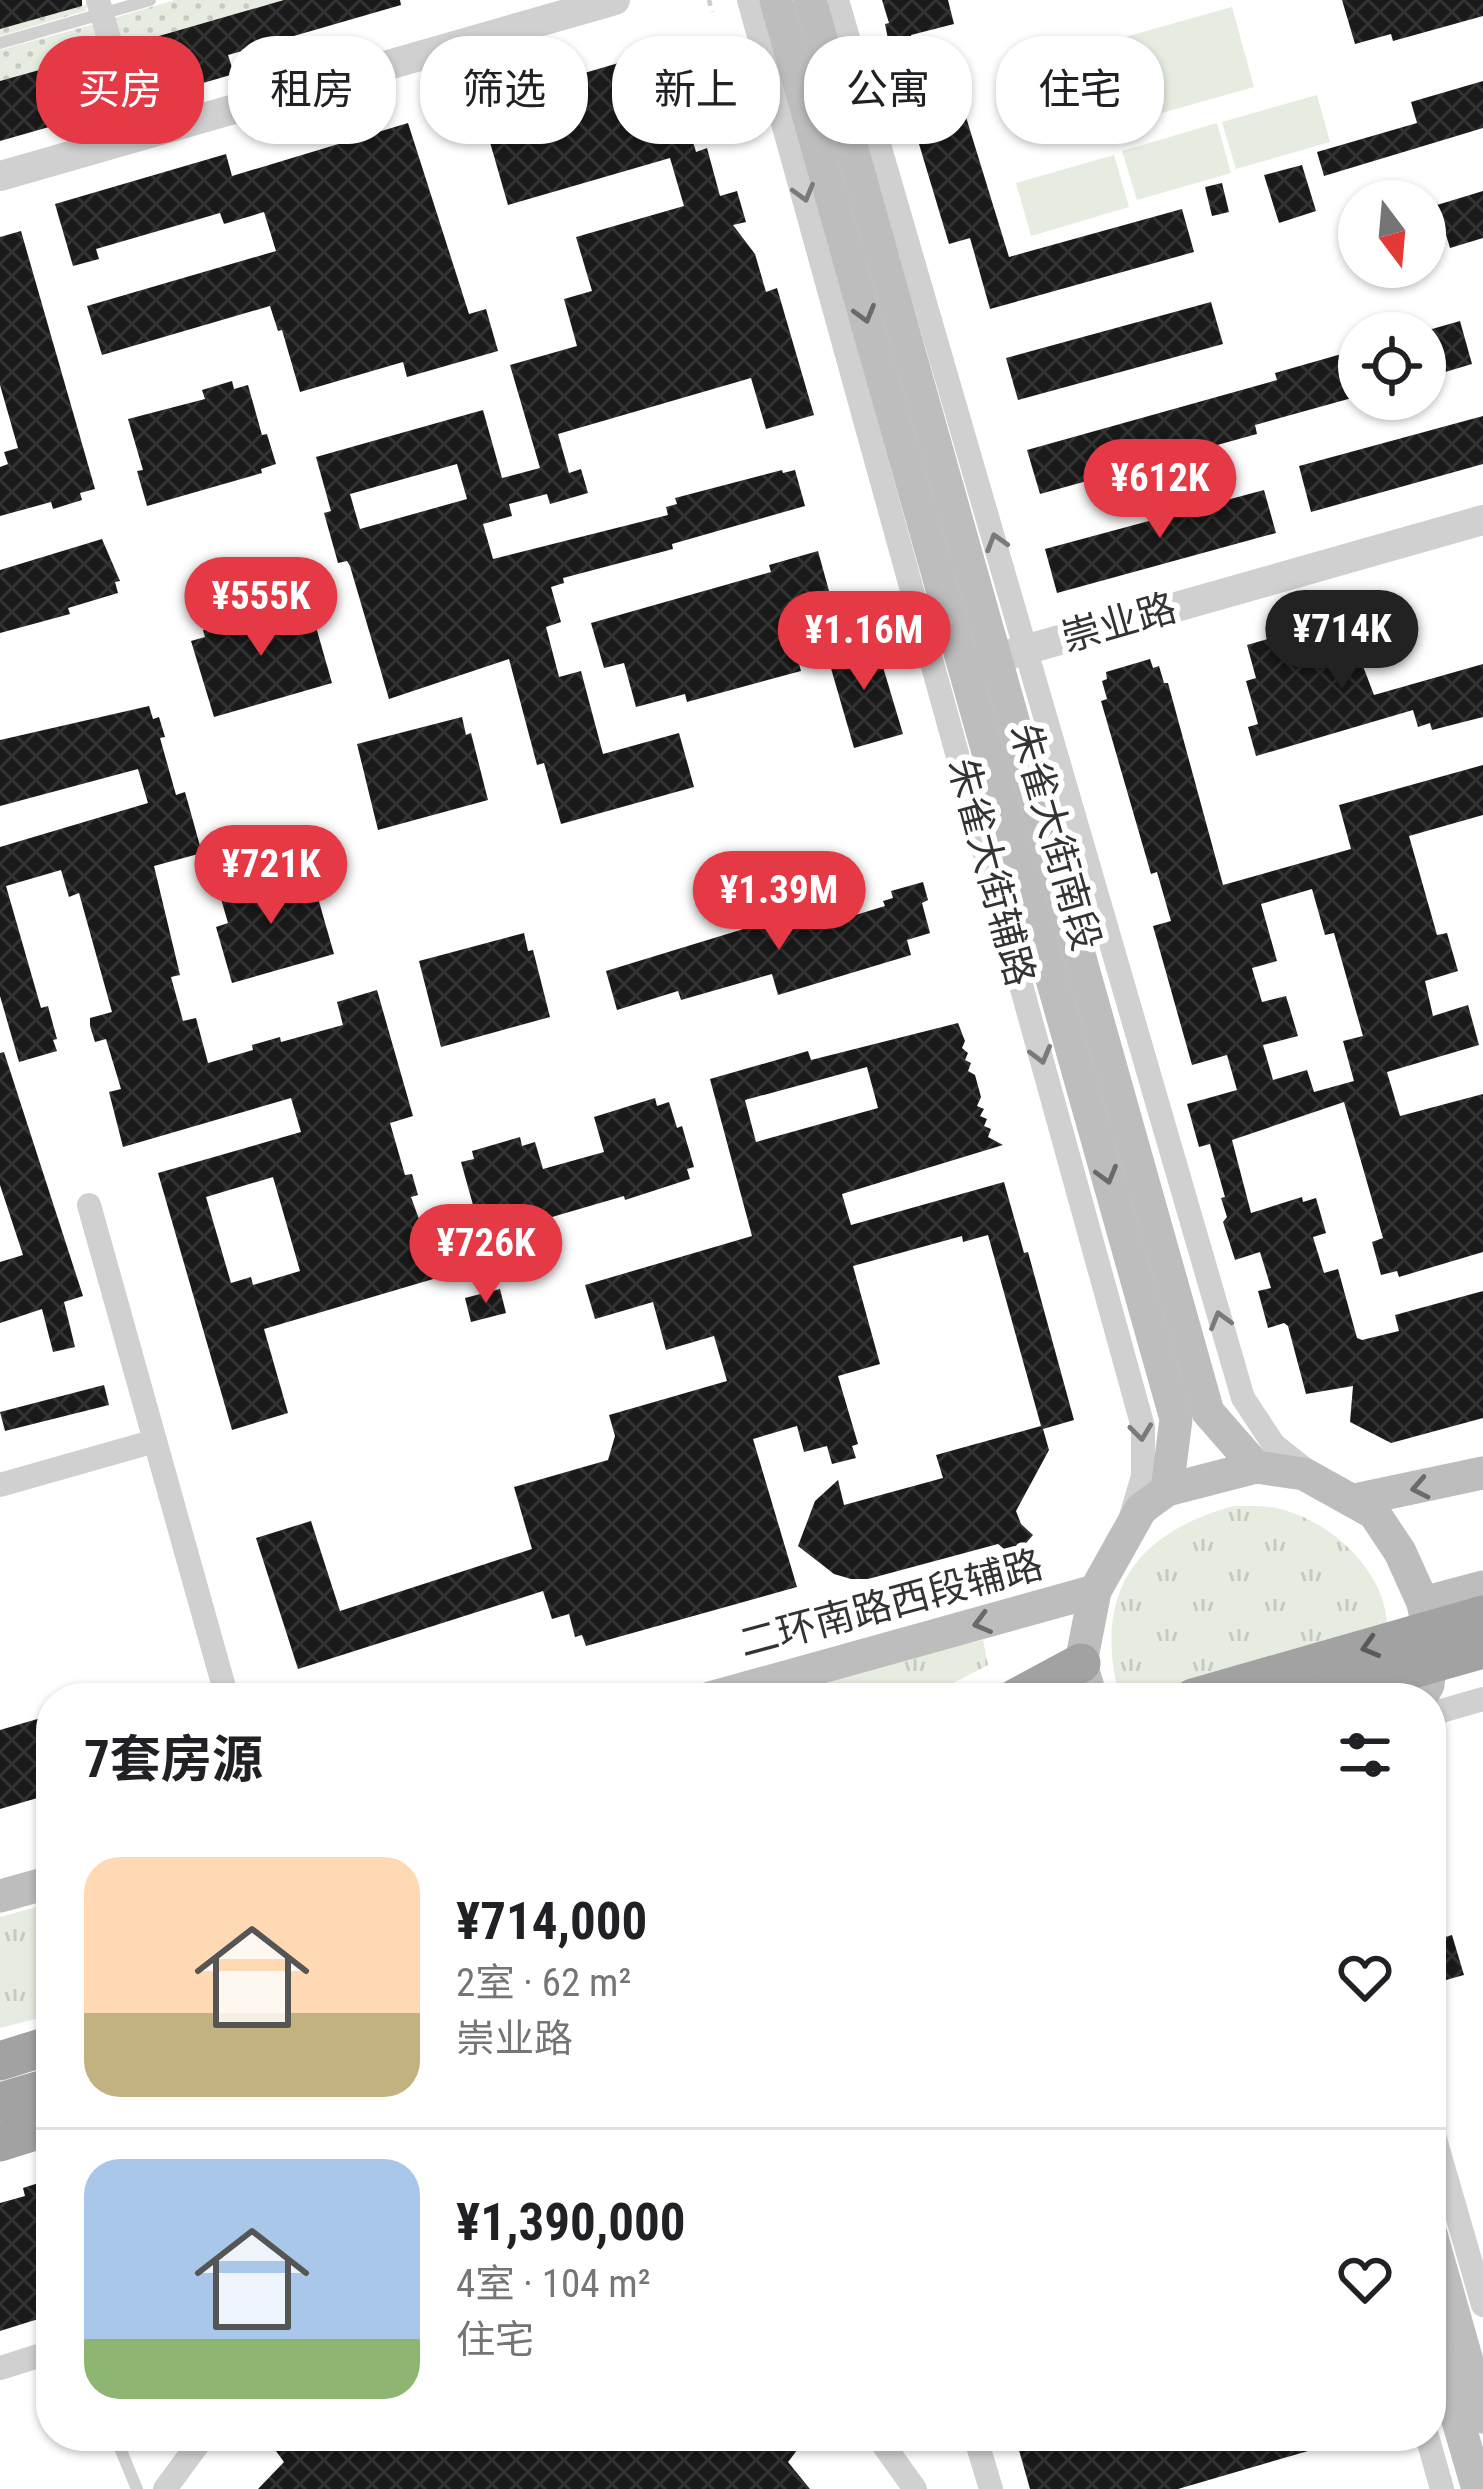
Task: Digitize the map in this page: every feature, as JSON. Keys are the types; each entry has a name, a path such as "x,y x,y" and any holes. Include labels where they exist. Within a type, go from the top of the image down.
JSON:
{"highway":[{"path":"1245,1683 1483,1615"},
{"path":"1362,1683 1483,1648"},
{"path":"0,2061 36,2050"},
{"path":"0,2102 36,2091"},
{"path":"0,2142 36,2131"}],"main road":[{"name":"朱雀大街南段","path":"776,0 1208,1412 1256,1467"},
{"name":"朱雀大街南段","path":"810,0 1176,1419 1166,1490"},
{"path":"1086,1680 1095,1591 1141,1509 1166,1490 1256,1467 1304,1474 1374,1513 1400,1552 1423,1604 1432,1648 1429,1683"},
{"path":"1355,1500 1483,1473"},
{"path":"1423,1604 1483,1587"},
{"name":"二环南路西段辅路","path":"764,1683 1095,1591"},
{"path":"1446,1689 1483,1669"},
{"path":"0,1896 36,1886"},
{"path":"1446,2254 1472,2289 1483,2417"},
{"path":"1446,2388 1471,2487"}],"street":[{"path":"204,118 615,0"},
{"name":"朱雀大街辅路","path":"749,0 1143,1427 1143,1476 1123,1537"},
{"path":"837,0 1243,1398 1274,1445 1324,1484"},
{"path":"100,7 108,36"},
{"path":"0,176 112,144"},
{"name":"崇业路","path":"978,663 1483,520"},
{"path":"89,1205 223,1683"},
{"path":"0,1485 154,1441"},
{"path":"1446,1699 1483,1699"},
{"path":"1446,2185 1472,2289"},
{"path":"0,2368 36,2357"},
{"path":"164,2489 193,2451"},
{"path":"888,2451 915,2489"},
{"path":"980,2451 991,2489"},
{"path":"1431,2451 1442,2489"}],"lane":[{"path":"0,43 100,7 149,0"},
{"path":"121,2451 137,2489"}],"path":[{"path":"709,0 712,12"}],"green space":[{"path":"91,0 85,11 0,36 0,29 86,5"},
{"path":"175,0 284,0 276,3 285,36 255,36 247,11 157,36 117,36 117,17"},
{"path":"1232,7 1254,87 1164,112 1164,36 1129,36"},
{"path":"91,25 98,36 51,36"},
{"path":"36,40 36,71 0,81 0,50"},
{"path":"1317,95 1330,142 1236,169 1222,122"},
{"path":"1217,123 1231,173 1137,200 1122,151 1164,144 1164,139"},
{"path":"1114,155 1129,207 1031,236 1016,183"},
{"path":"1234,1506 1280,1509 1320,1526 1355,1554 1369,1572 1386,1612 1379,1683 1117,1683 1112,1629 1117,1600 1129,1574 1146,1552 1199,1518"},
{"path":"983,1640 988,1665 953,1683 807,1683"},
{"path":"36,1907 36,2019 0,2028 0,1917"}],"building":[{"path":"0,0 82,0 82,6 0,29"},
{"path":"284,0 400,0 401,5 294,36 228,36 228,76 204,83 204,36 159,36"},
{"path":"882,0 948,0 954,24 911,36 887,36 885,24 889,23"},
{"path":"1342,0 1483,0 1483,16 1393,41 1391,34 1355,44"},
{"path":"612,65 612,144 694,144 696,152 707,148 720,196 737,191 746,222 733,225 755,254 766,292 777,288 814,415 766,429 751,378 558,434 569,473 581,469 588,493 550,504 547,494 509,504 512,516 483,524 493,559 668,515 666,507 677,504 675,498 782,470 795,470 805,506 563,578 564,583 551,587 561,622 546,627 559,677 581,671 603,754 679,733 694,787 561,824 544,763 537,765 509,659 389,699 350,566 347,561 338,563 324,513 331,511 316,457 483,410 502,478 540,468 510,365 577,346 564,299 592,291 576,237 684,206 670,158 508,205 490,144 588,144 588,72","holes":["457,464 467,499 360,529 350,494"]},
{"path":"36,71 36,131 0,141 0,81"},
{"path":"1483,81 1483,128 1324,176 1317,152 1417,123 1411,102"},
{"path":"408,123 469,314 486,309 498,351 407,377 403,362 300,392 270,306 102,355 87,306 276,251 264,212 224,224 220,213 96,249 99,259 73,266 55,204 226,154 232,176 338,144 396,144 396,127"},
{"path":"972,137 1009,257 1182,209 1194,252 990,309 970,238 949,244 919,144 972,144"},
{"path":"1302,165 1316,211 1279,223 1264,175"},
{"path":"1222,183 1229,212 1212,216 1205,187"},
{"path":"1483,191 1483,238 1450,248 1446,202"},
{"path":"21,231 95,489 80,493 82,500 53,509 51,502 0,516 0,467 8,464 4,452 18,448 0,385 0,237"},
{"path":"1211,302 1223,344 1018,400 1006,358"},
{"path":"1460,321 1472,364 1446,372 1446,325"},
{"path":"1338,355 1338,402 1255,425 1257,434 1040,494 1027,450 1277,380 1275,373"},
{"path":"232,381 234,389 248,385 276,464 261,469 262,473 147,506 137,471 143,470 128,419 205,399 202,390"},
{"path":"1483,416 1483,464 1311,512 1299,466"},
{"path":"1264,490 1276,533 1057,593 1045,549"},
{"path":"102,539 120,581 115,582 118,593 68,608 70,614 0,633 0,570"},
{"path":"818,551 829,591 817,595 818,600 784,610 801,671 687,702 685,694 636,707 624,663 604,668 591,623 771,572 769,565"},
{"path":"294,604 296,610 310,606 332,683 214,717 191,641 205,637 203,630"},
{"path":"1333,620 1343,657 1358,653 1374,695 1483,664 1483,717 1432,730 1430,723 1418,727 1413,710 1256,756 1248,727 1258,724 1246,681 1256,678 1247,645"},
{"path":"874,637 903,734 854,748 826,651"},
{"path":"1150,659 1153,668 1159,666 1168,683 1223,885 1351,849 1339,805 1483,765 1483,815 1409,836 1437,935 1447,933 1458,971 1425,981 1433,1016 1468,1005 1479,1045 1387,1072 1400,1116 1483,1094 1483,1252 1399,1277 1397,1271 1381,1275 1372,1242 1383,1238 1344,1102 1232,1140 1251,1213 1302,1197 1303,1202 1316,1198 1326,1233 1313,1237 1324,1273 1338,1269 1357,1338 1399,1331 1395,1315 1483,1291 1483,1418 1391,1443 1350,1422 1353,1386 1306,1394 1288,1326 1268,1328 1258,1291 1271,1288 1260,1252 1235,1260 1223,1222 1227,1217 1221,1198 1225,1197 1210,1144 1199,1147 1187,1104 1237,1090 1227,1055 1192,1065 1153,926 1171,921 1157,872 1151,874 1101,701 1107,699 1102,681 1107,679 1106,672","holes":["1312,889 1325,935 1334,933 1363,1036 1343,1041 1354,1081 1314,1092 1307,1070 1273,1080 1263,1045 1298,1036 1286,996 1262,1002 1252,968 1277,961 1261,904"]},
{"path":"149,706 153,719 159,717 176,795 185,792 202,853 154,866 180,975 171,977 183,1021 196,1018 208,1063 280,1037 281,1042 343,1025 337,1002 377,990 413,1116 390,1123 405,1175 412,1174 418,1195 411,1197 440,1277 264,1329 288,1413 232,1430 158,1173 301,1132 291,1098 123,1147 109,1092 121,1089 106,1039 95,1042 90,1026 90,1018 112,1012 79,893 69,897 61,870 6,886 41,1008 48,1006 57,1039 53,1040 57,1051 19,1062 0,996 0,847 148,803 138,769 0,806 0,740","holes":["273,1177 300,1271 253,1285 251,1277 231,1283 206,1197"]},
{"path":"462,717 466,735 471,733 488,800 378,830 357,744"},
{"path":"294,866 305,902 318,898 334,954 232,983 216,927 228,923 219,892"},
{"path":"923,882 928,900 922,903 930,933 907,940 911,955 778,995 772,974 681,1000 678,991 617,1010 606,971 783,917 779,905 826,924 885,906 883,901 893,898 891,891"},
{"path":"524,933 550,1017 441,1047 419,961"},
{"path":"958,1023 965,1041 962,1048 968,1053 965,1060 971,1063 968,1071 975,1075 981,1097 977,1106 984,1109 980,1116 991,1129 988,1137 1003,1145 842,1194 851,1225 1004,1182 1074,1420 1043,1429 1049,1450 1016,1511 1033,1535 1014,1557 998,1544 868,1579 834,1574 798,1546 815,1501 838,1480 844,1505 943,1478 936,1455 1041,1426 988,1235 963,1242 962,1236 853,1266 880,1364 838,1376 858,1444 852,1446 856,1458 832,1464 827,1446 804,1452 797,1426 753,1439 797,1587 586,1646 582,1635 575,1637 569,1614 552,1619 543,1591 298,1669 256,1538 311,1521 340,1611 532,1549 514,1487 608,1460 615,1436 609,1415 727,1381 714,1336 666,1350 653,1302 595,1319 585,1285 752,1236 710,1079 808,1051 811,1060","holes":["867,1067 878,1108 756,1142 745,1100"]},
{"path":"4,1052 83,1296 64,1302 75,1347 53,1352 42,1309 0,1323 0,1262 23,1255 0,1185 0,1053"},
{"path":"655,1098 657,1106 669,1102 677,1128 682,1126 694,1167 687,1169 690,1179 482,1237 461,1162 474,1159 472,1151 520,1137 522,1146 535,1142 543,1169 604,1152 594,1117"},
{"path":"500,1289 506,1313 471,1322 465,1298"},
{"path":"104,1385 109,1405 5,1431 0,1412"},
{"path":"36,1719 36,1798 0,1809 0,1730"},
{"path":"1452,1935 1464,1975 1446,1980 1446,1937"},
{"path":"36,2184 36,2320 0,2331 0,2203 25,2196 23,2188"},
{"path":"276,2451 796,2451 788,2462 810,2489 258,2489 284,2462"},
{"path":"1019,2451 1308,2451 1178,2489 1030,2489"}]}
